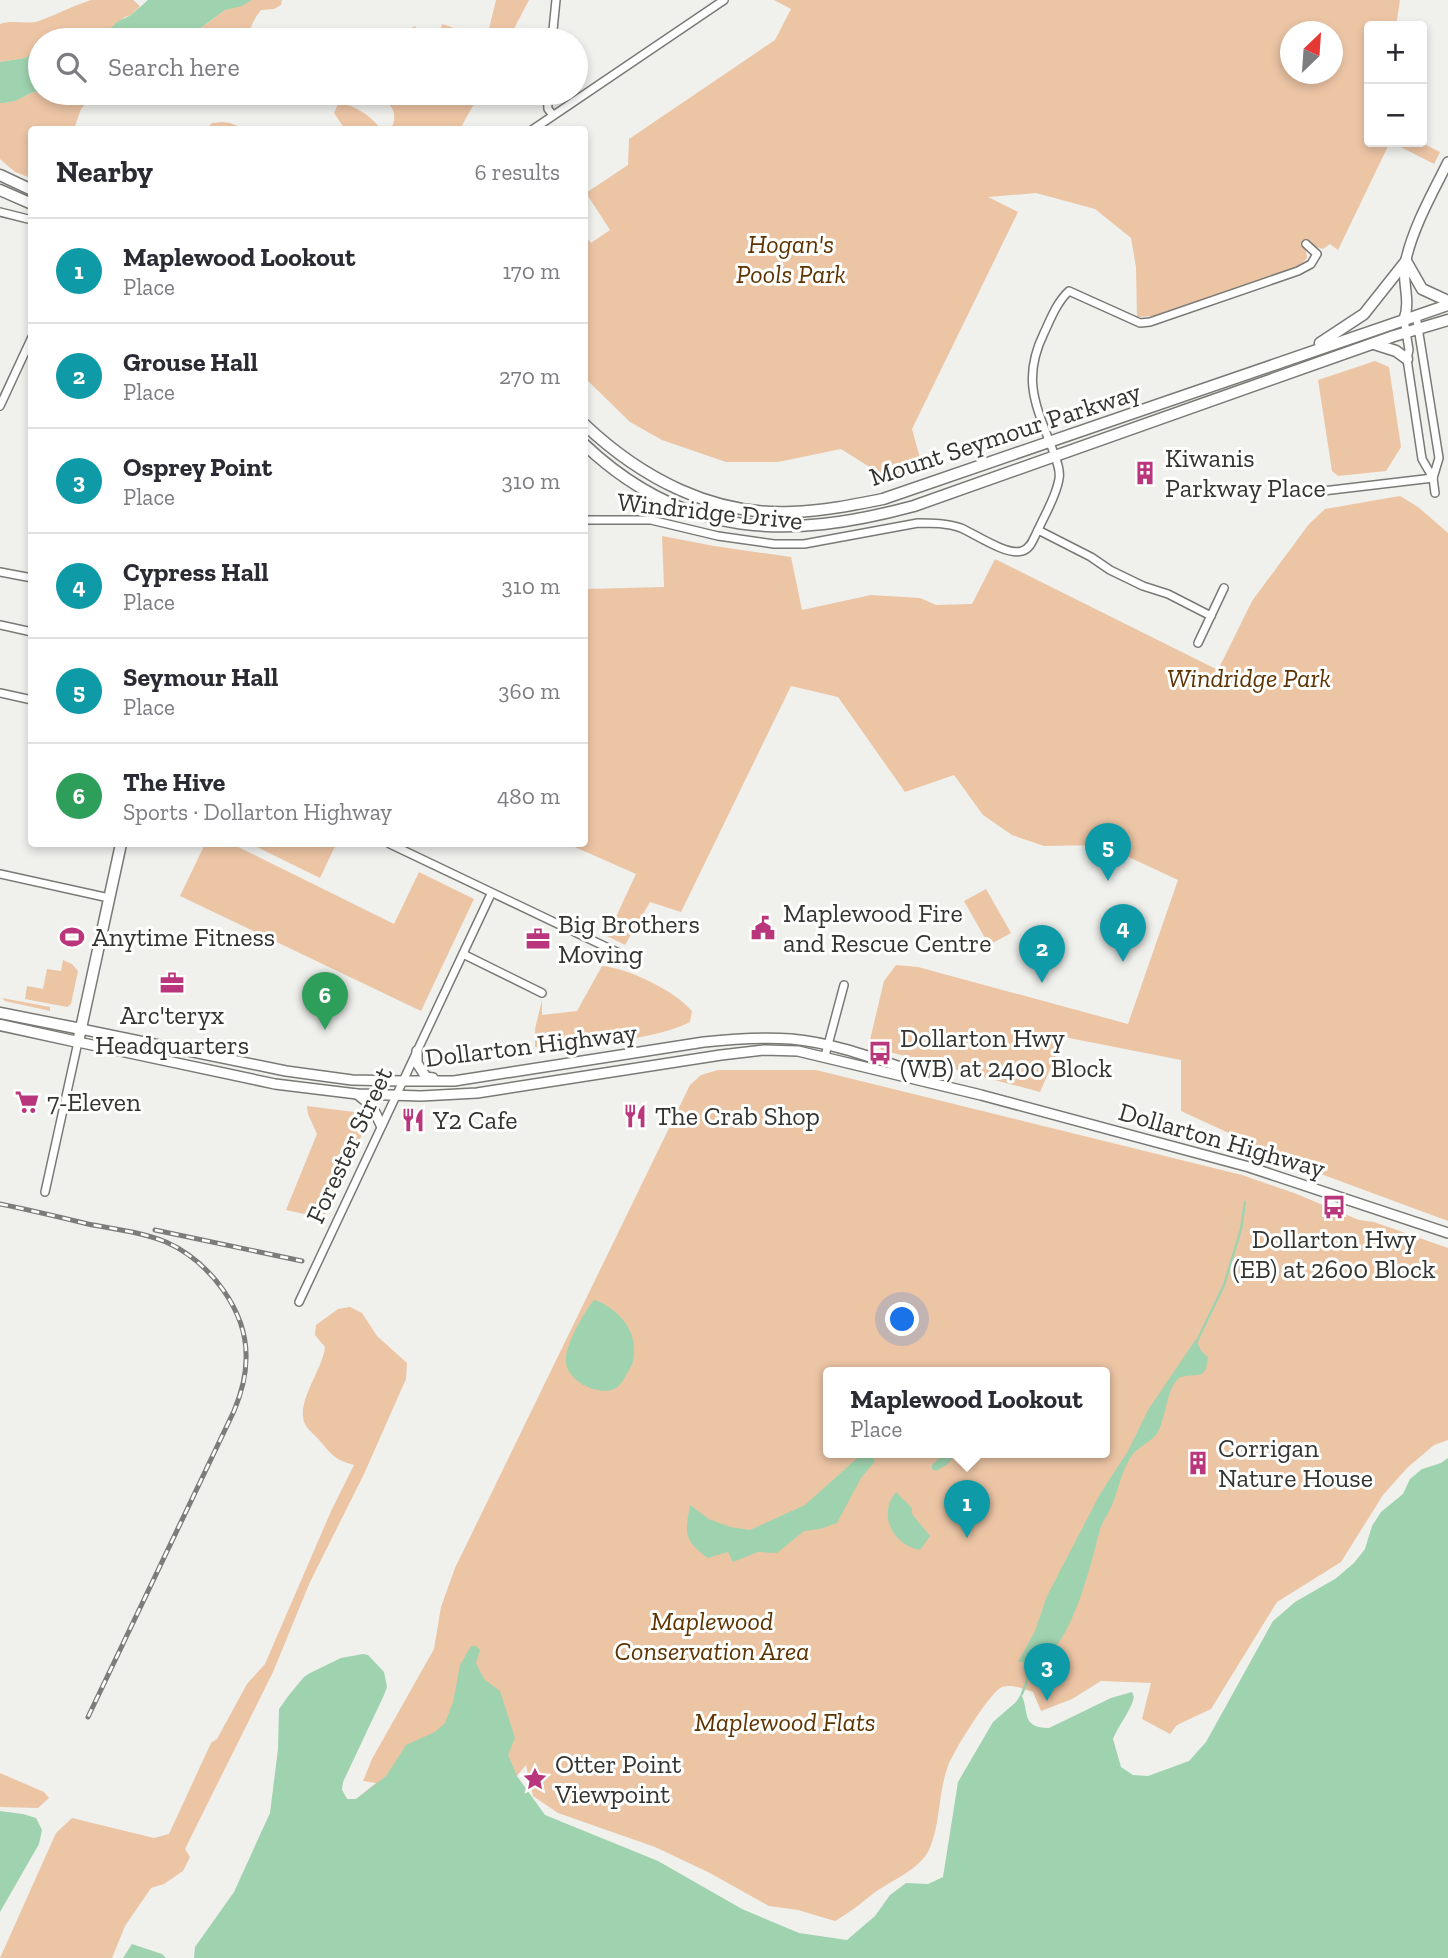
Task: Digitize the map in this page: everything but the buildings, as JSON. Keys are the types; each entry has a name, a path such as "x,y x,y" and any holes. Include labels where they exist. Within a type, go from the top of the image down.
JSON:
{"main road":[{"path":"0,176 28,188"},
{"path":"0,190 28,202"},
{"path":"1303,354 1364,314 1406,261 1422,289 1448,303"},
{"name":"Mount Seymour Parkway","path":"588,427 634,465 667,485 696,497 733,507 790,512 833,509 883,499 1404,319 1412,312 1448,303"},
{"name":"Mount Seymour Parkway","path":"588,447 640,488 684,510 726,522 780,528 824,526 914,506 1406,332 1448,320"},
{"path":"1374,344 1396,351 1407,359"},
{"path":"78,1042 120,847"},
{"name":"Dollarton Highway","path":"0,1013 81,1029"},
{"name":"Dollarton Highway","path":"0,1025 78,1042"}],"street":[{"path":"553,28 556,0"},
{"path":"588,91 724,0"},
{"path":"548,105 553,115"},
{"path":"537,126 568,105"},
{"path":"1433,478 1439,458 1417,329 1404,273 1421,218 1448,162"},
{"path":"0,212 28,219"},
{"path":"1211,616 1168,594 1143,586 1110,570 1091,557 1038,530 1059,480 1055,456 1032,391 1033,361 1057,306 1069,291 1140,323 1150,322 1298,271 1311,264 1317,254 1306,244"},
{"path":"1404,319 1409,350 1407,359 1422,459 1433,478 1435,493"},
{"path":"0,406 28,346"},
{"path":"1323,491 1433,478"},
{"name":"Windridge Drive","path":"588,520 651,520 718,536 794,544 826,541 918,523 933,523 962,528 1005,549 1016,551 1029,547 1038,530"},
{"path":"0,572 28,577"},
{"path":"1198,643 1224,588"},
{"path":"0,625 28,631"},
{"path":"0,694 28,699"},
{"path":"396,847 622,955"},
{"path":"0,874 109,898"},
{"name":"Forester Street","path":"299,1302 491,894"},
{"path":"463,954 542,993"},
{"path":"825,1056 844,985"},
{"name":"Dollarton Highway","path":"81,1029 286,1071 352,1080 402,1081 445,1081 743,1038 794,1040 863,1055 982,1095"},
{"path":"45,1192 78,1042"},
{"name":"Dollarton Highway","path":"78,1042 275,1084 357,1094 421,1096 477,1093 764,1050 798,1051 982,1095 1249,1167 1448,1233"},
{"path":"417,1051 417,1063 426,1077 445,1081"},
{"path":"357,1094 372,1106 380,1125"}],"green space":[{"path":"91,0 133,0 140,6 113,28 28,28 28,57 0,62 0,24 39,21"},
{"path":"252,0 282,0 281,5 274,9 261,10 250,28 200,28 225,10"},
{"path":"496,0 529,0 514,28 489,28"},
{"name":"Hogan's Pools Park","path":"774,0 1400,0 1397,21 1364,21 1364,147 1388,147 1338,250 1330,244 1323,249 1310,245 1306,251 1307,258 1298,267 1156,316 1137,317 1136,267 1131,238 1095,209 1036,193 988,197 1018,212 912,429 923,469 887,478 841,449 778,462 726,462 662,440 630,422 588,381 588,239 591,243 610,230 588,196 588,192 628,165 629,139 775,40 791,9"},
{"path":"28,95 28,105 84,105 75,126 28,126 28,177 15,172 0,159 0,103"},
{"path":"338,105 347,105 378,126 343,126 334,113"},
{"path":"389,105 473,105 462,126 392,126 393,110"},
{"path":"222,122 238,126 210,126"},
{"path":"1427,146 1440,152 1434,164 1401,147"},
{"path":"1375,361 1389,367 1401,447 1386,471 1338,476 1332,471 1318,380"},
{"name":"Windridge Park","path":"1400,496 1418,507 1448,533 1448,1221 1302,1167 1181,1111 1181,1060 1064,1037 1040,1092 882,1050 870,1040 884,981 896,965 918,967 1128,1024 1178,880 1103,845 1044,846 1012,835 983,815 954,775 905,792 838,697 791,686 681,912 650,902 625,945 607,936 636,874 575,847 588,847 588,589 664,587 662,536 791,557 802,610 871,595 920,598 936,605 972,604 995,559 1218,670 1252,601 1309,524 1325,509"},
{"path":"204,847 238,847 394,924 419,872 474,899 421,1011 180,896"},
{"path":"257,847 335,847 320,878"},
{"path":"986,889 1011,933 989,945 964,901"},
{"path":"63,960 78,971 71,1004 67,1007 25,999 27,986 43,989 47,969 61,971"},
{"path":"602,966 625,971 663,988 692,1011 690,1022 637,1038 571,1046 535,1047 535,1029 542,1000 542,1015 577,1011"},
{"path":"2,998 50,1007 50,1011 5,1001"},
{"name":"Maplewood Flats","path":"718,1070 816,1070 1242,1175 1359,1220 1374,1222 1448,1248 1448,1440 1434,1445 1407,1468 1383,1495 1341,1562 1277,1602 1211,1709 1177,1725 1170,1734 1142,1719 1151,1683 1101,1681 1072,1699 1041,1711 1033,1692 1010,1686 996,1691 972,1723 948,1766 942,1786 936,1829 925,1857 912,1869 835,1921 798,1910 769,1906 708,1872 655,1847 558,1813 533,1796 526,1765 505,1790 258,1958 342,1790 347,1799 356,1799 376,1783 363,1781 372,1759 434,1649 441,1607 455,1568 690,1085 701,1075"},
{"path":"307,1106 362,1113 368,1122 323,1218 286,1210 317,1134"},
{"path":"350,1307 362,1313 377,1336 407,1363 406,1379 364,1474 310,1582 273,1672 185,1849 190,1857 183,1871 164,1884 151,1888 125,1926 112,1958 0,1958 56,1833 72,1818 154,1838 169,1834 211,1743 217,1739 247,1684 265,1664 332,1509 354,1465 332,1454 306,1426 303,1415 306,1396 320,1366 325,1347 315,1335 316,1325 338,1309"},
{"path":"0,1773 44,1792 49,1798 38,1808 0,1807"}],"shaded area":[{"path":"148,0 252,0 242,6 225,10 200,28 111,28"},
{"path":"28,56 28,95 0,103 0,62"},
{"path":"594,1300 620,1316 628,1326 633,1341 634,1358 631,1368 619,1386 608,1391 593,1389 579,1382 566,1364 571,1340"},
{"path":"1196,1339 1201,1351 1208,1357 1206,1369 1202,1374 1181,1377 1176,1381 1156,1435 1129,1460 1100,1529 1071,1621 1051,1653 1039,1661 1018,1662 1035,1631 1047,1596 1100,1494 1128,1451 1148,1410"},
{"path":"857,1458 873,1458 875,1461 861,1478 837,1523 804,1531 777,1553 758,1552 733,1562 728,1552 708,1558 694,1546 688,1535 690,1505 709,1519 730,1527 750,1530 805,1505"},
{"path":"940,1458 952,1458 936,1471 932,1469 932,1465"},
{"path":"1448,1458 1448,1958 194,1958 195,1947 234,1892 270,1813 278,1749 279,1709 304,1677 341,1658 363,1654 368,1655 384,1672 387,1687 343,1782 342,1790 347,1799 356,1799 386,1776 406,1745 435,1732 445,1723 453,1702 460,1665 471,1646 480,1650 476,1663 484,1679 500,1691 515,1738 508,1755 517,1776 545,1815 658,1861 742,1909 799,1933 847,1940 875,1916 890,1895 906,1883 928,1884 943,1877 958,1782 993,1722 1016,1702 1021,1694 1030,1722 1049,1728 1111,1698 1132,1692 1132,1702 1113,1739 1121,1767 1133,1775 1148,1776 1189,1761 1206,1742 1273,1621 1295,1602 1335,1579 1354,1563 1365,1549 1372,1526 1381,1512 1403,1494 1410,1479 1422,1469"},
{"path":"896,1492 912,1508 912,1514 930,1536 920,1550 902,1542 891,1528 888,1510"},
{"path":"0,1811 36,1818 42,1830 39,1844 0,1912"},
{"path":"132,1944 162,1954 166,1958 123,1958"}],"waterway":[{"path":"1196,1343 1224,1285 1241,1229 1245,1202"},
{"path":"1022,1694 1035,1659"}],"railway":[{"path":"0,1204 166,1242 197,1262 223,1290 233,1306 245,1341 245,1373 234,1411 88,1717"},
{"path":"155,1230 302,1261"}],"place":[{"name":"Kiwanis Parkway Place","path":"1145,473"},
{"name":"Seymour Hall","path":"1108,881"},
{"name":"Maplewood Fire and Rescue Centre","path":"763,928"},
{"name":"Anytime Fitness","path":"72,937"},
{"name":"Big Brothers Moving","path":"538,939"},
{"name":"Cypress Hall","path":"1123,962"},
{"name":"Arc'teryx Headquarters","path":"172,983"},
{"name":"Grouse Hall","path":"1042,983"},
{"name":"The Hive","path":"325,1030"},
{"name":"Dollarton Hwy (WB) at 2400 Block","path":"880,1053"},
{"name":"7-Eleven","path":"27,1102"},
{"name":"The Crab Shop","path":"635,1116"},
{"name":"Y2 Cafe","path":"413,1120"},
{"name":"Dollarton Hwy (EB) at 2600 Block","path":"1334,1207"},
{"name":"Corrigan Nature House","path":"1198,1463"},
{"name":"Maplewood Lookout","path":"967,1538"},
{"name":"Osprey Point","path":"1047,1701"},
{"name":"Otter Point Viewpoint","path":"535,1779"}],"park label":[{"name":"Maplewood Conservation Area","path":"712,1636"}]}
